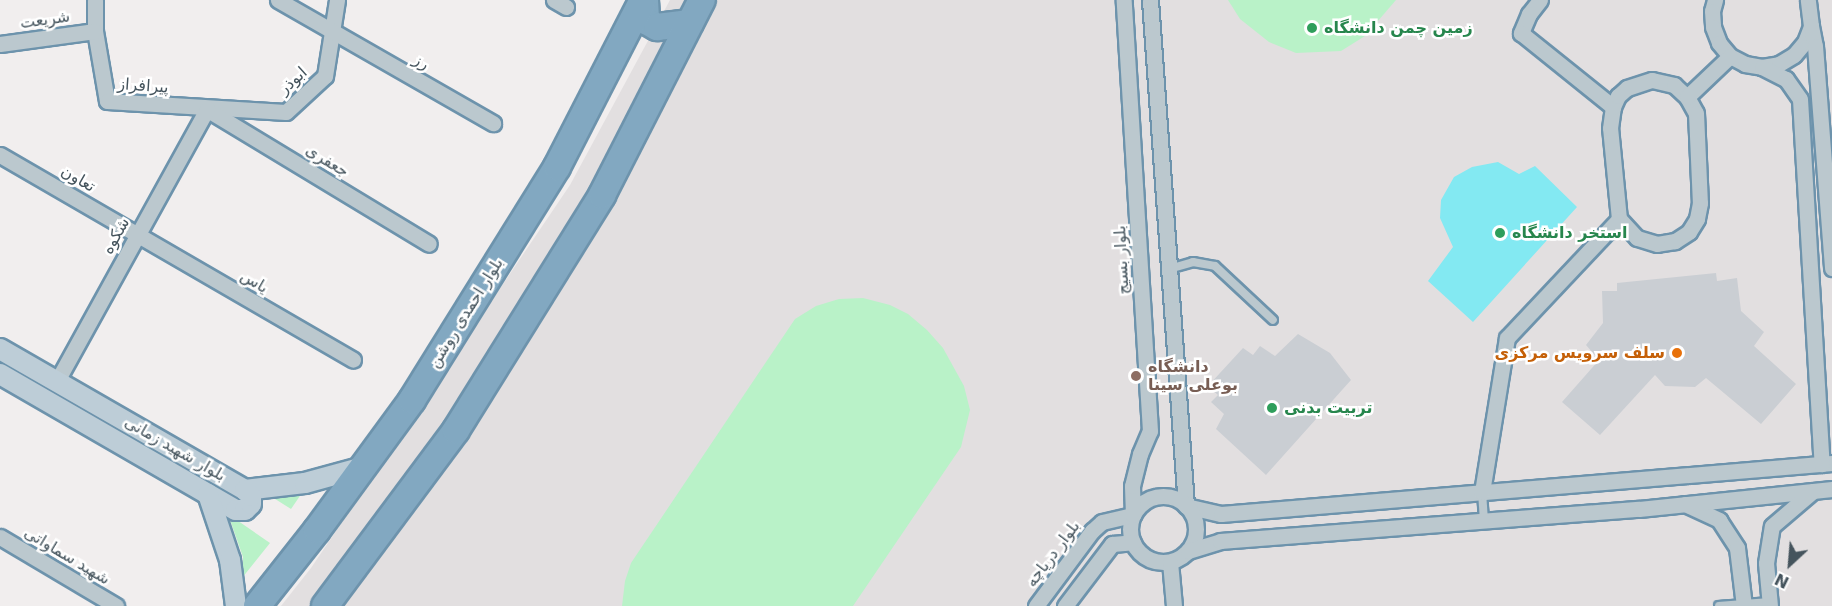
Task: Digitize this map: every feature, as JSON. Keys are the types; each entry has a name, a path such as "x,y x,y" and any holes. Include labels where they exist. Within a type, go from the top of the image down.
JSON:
{"highway":[{"path":"644,0 646,21 657,27 690,23"},
{"name":"بلوار احمدی روشن","path":"257,606 412,400 557,167 644,0"},
{"path":"325,606 456,430 602,195 702,0"}],"main road":[{"name":"بلوار شهید زمانی","path":"0,349 245,490 251,496 251,504 244,510 236,510 0,374"},
{"path":"245,490 305,483 363,467"},
{"path":"208,494 230,560 236,606"}],"street":[{"name":"پیرافراز","path":"95,0 95,32 107,101 207,109"},
{"name":"رز","path":"278,0 493,123"},
{"name":"ابوذر","path":"207,109 286,112 325,76 337,0"},
{"name":"بلوار بسیج","path":"1124,0 1150,431 1140,454 1132,486 1134,515"},
{"path":"1150,0 1186,506"},
{"path":"1540,0 1529,14 1521,33 1613,107"},
{"path":"1186,506 1221,514 1827,463 1800,99 1786,80 1762,67 1745,64 1730,56 1719,43 1707,0"},
{"path":"1713,27 1712,11 1715,0"},
{"path":"1811,1 1811,26 1815,46 1832,268"},
{"path":"1762,67 1779,64 1794,55 1805,42 1811,26"},
{"name":"شریعت","path":"0,44 95,32"},
{"path":"1687,97 1730,56"},
{"path":"1652,80 1674,85 1687,97 1696,113 1700,203 1697,219 1689,232 1676,240 1658,244 1637,238 1619,219 1610,129 1613,107 1627,88 1652,80"},
{"name":"شکوه","path":"57,381 207,109"},
{"name":"جعفری","path":"207,109 429,244"},
{"name":"تعاون","path":"0,155 138,235"},
{"path":"1482,492 1507,338 1619,219"},
{"name":"یاس","path":"138,235 353,360"},
{"path":"1188,551 1193,543 1196,523 1186,506 1178,500 1157,497 1148,500 1134,515 1131,524 1133,542 1148,558 1170,562 1188,551 1220,541 1685,504 1832,489"},
{"path":"1769,604 1766,563 1772,526 1813,490"},
{"path":"1685,504 1719,520 1737,548 1744,605"},
{"name":"بلوار دریاچه","path":"1036,606 1096,526 1115,517 1134,515"},
{"name":"شهید سماواتی","path":"0,537 116,606"},
{"path":"1065,606 1102,554 1112,544 1133,542"},
{"path":"1170,562 1174,606"}],"lane":[{"path":"1169,268 1193,262 1215,266 1273,320"},
{"path":"1482,492 1484,521"},
{"path":"1719,606 1769,604"}],"shaded area":[{"name":"دانشگاه بوعلی سینا","path":"670,0 1832,0 1832,606 281,606 311,568 570,185"}],"green space":[{"name":"زمین چمن دانشگاه","path":"1228,0 1396,0 1365,36 1341,51 1296,53 1269,42 1240,19"},
{"path":"863,298 890,305 908,314 927,330 943,348 964,386 970,410 961,447 853,606 622,606 625,581 631,563 795,319 816,306 839,299"},
{"path":"304,490 291,509 264,492"},
{"path":"228,514 270,543 242,578 243,557"}],"water":[{"name":"استخر دانشگاه","path":"1498,162 1519,174 1535,166 1577,207 1473,322 1428,281 1453,247 1440,218 1441,200 1454,177 1472,167"}],"building":[{"name":"سلف سرویس مرکزی","path":"1716,273 1717,281 1737,278 1741,311 1764,332 1754,346 1796,384 1761,424 1706,378 1695,387 1665,386 1655,375 1600,435 1562,402 1599,360 1586,345 1603,323 1602,291 1617,291 1617,283"},
{"name":"تربیت بدنی","path":"1298,334 1330,353 1351,380 1266,475 1216,429 1224,414 1211,402 1218,395 1208,386 1243,348 1253,355 1260,346 1275,356"}],"place":[{"name":"زمین چمن دانشگاه","path":"1312,28"},
{"name":"استخر دانشگاه","path":"1500,233"},
{"name":"سلف سرویس مرکزی","path":"1677,353"},
{"name":"دانشگاه بوعلی سینا","path":"1136,376"},
{"name":"تربیت بدنی","path":"1272,408"}]}
